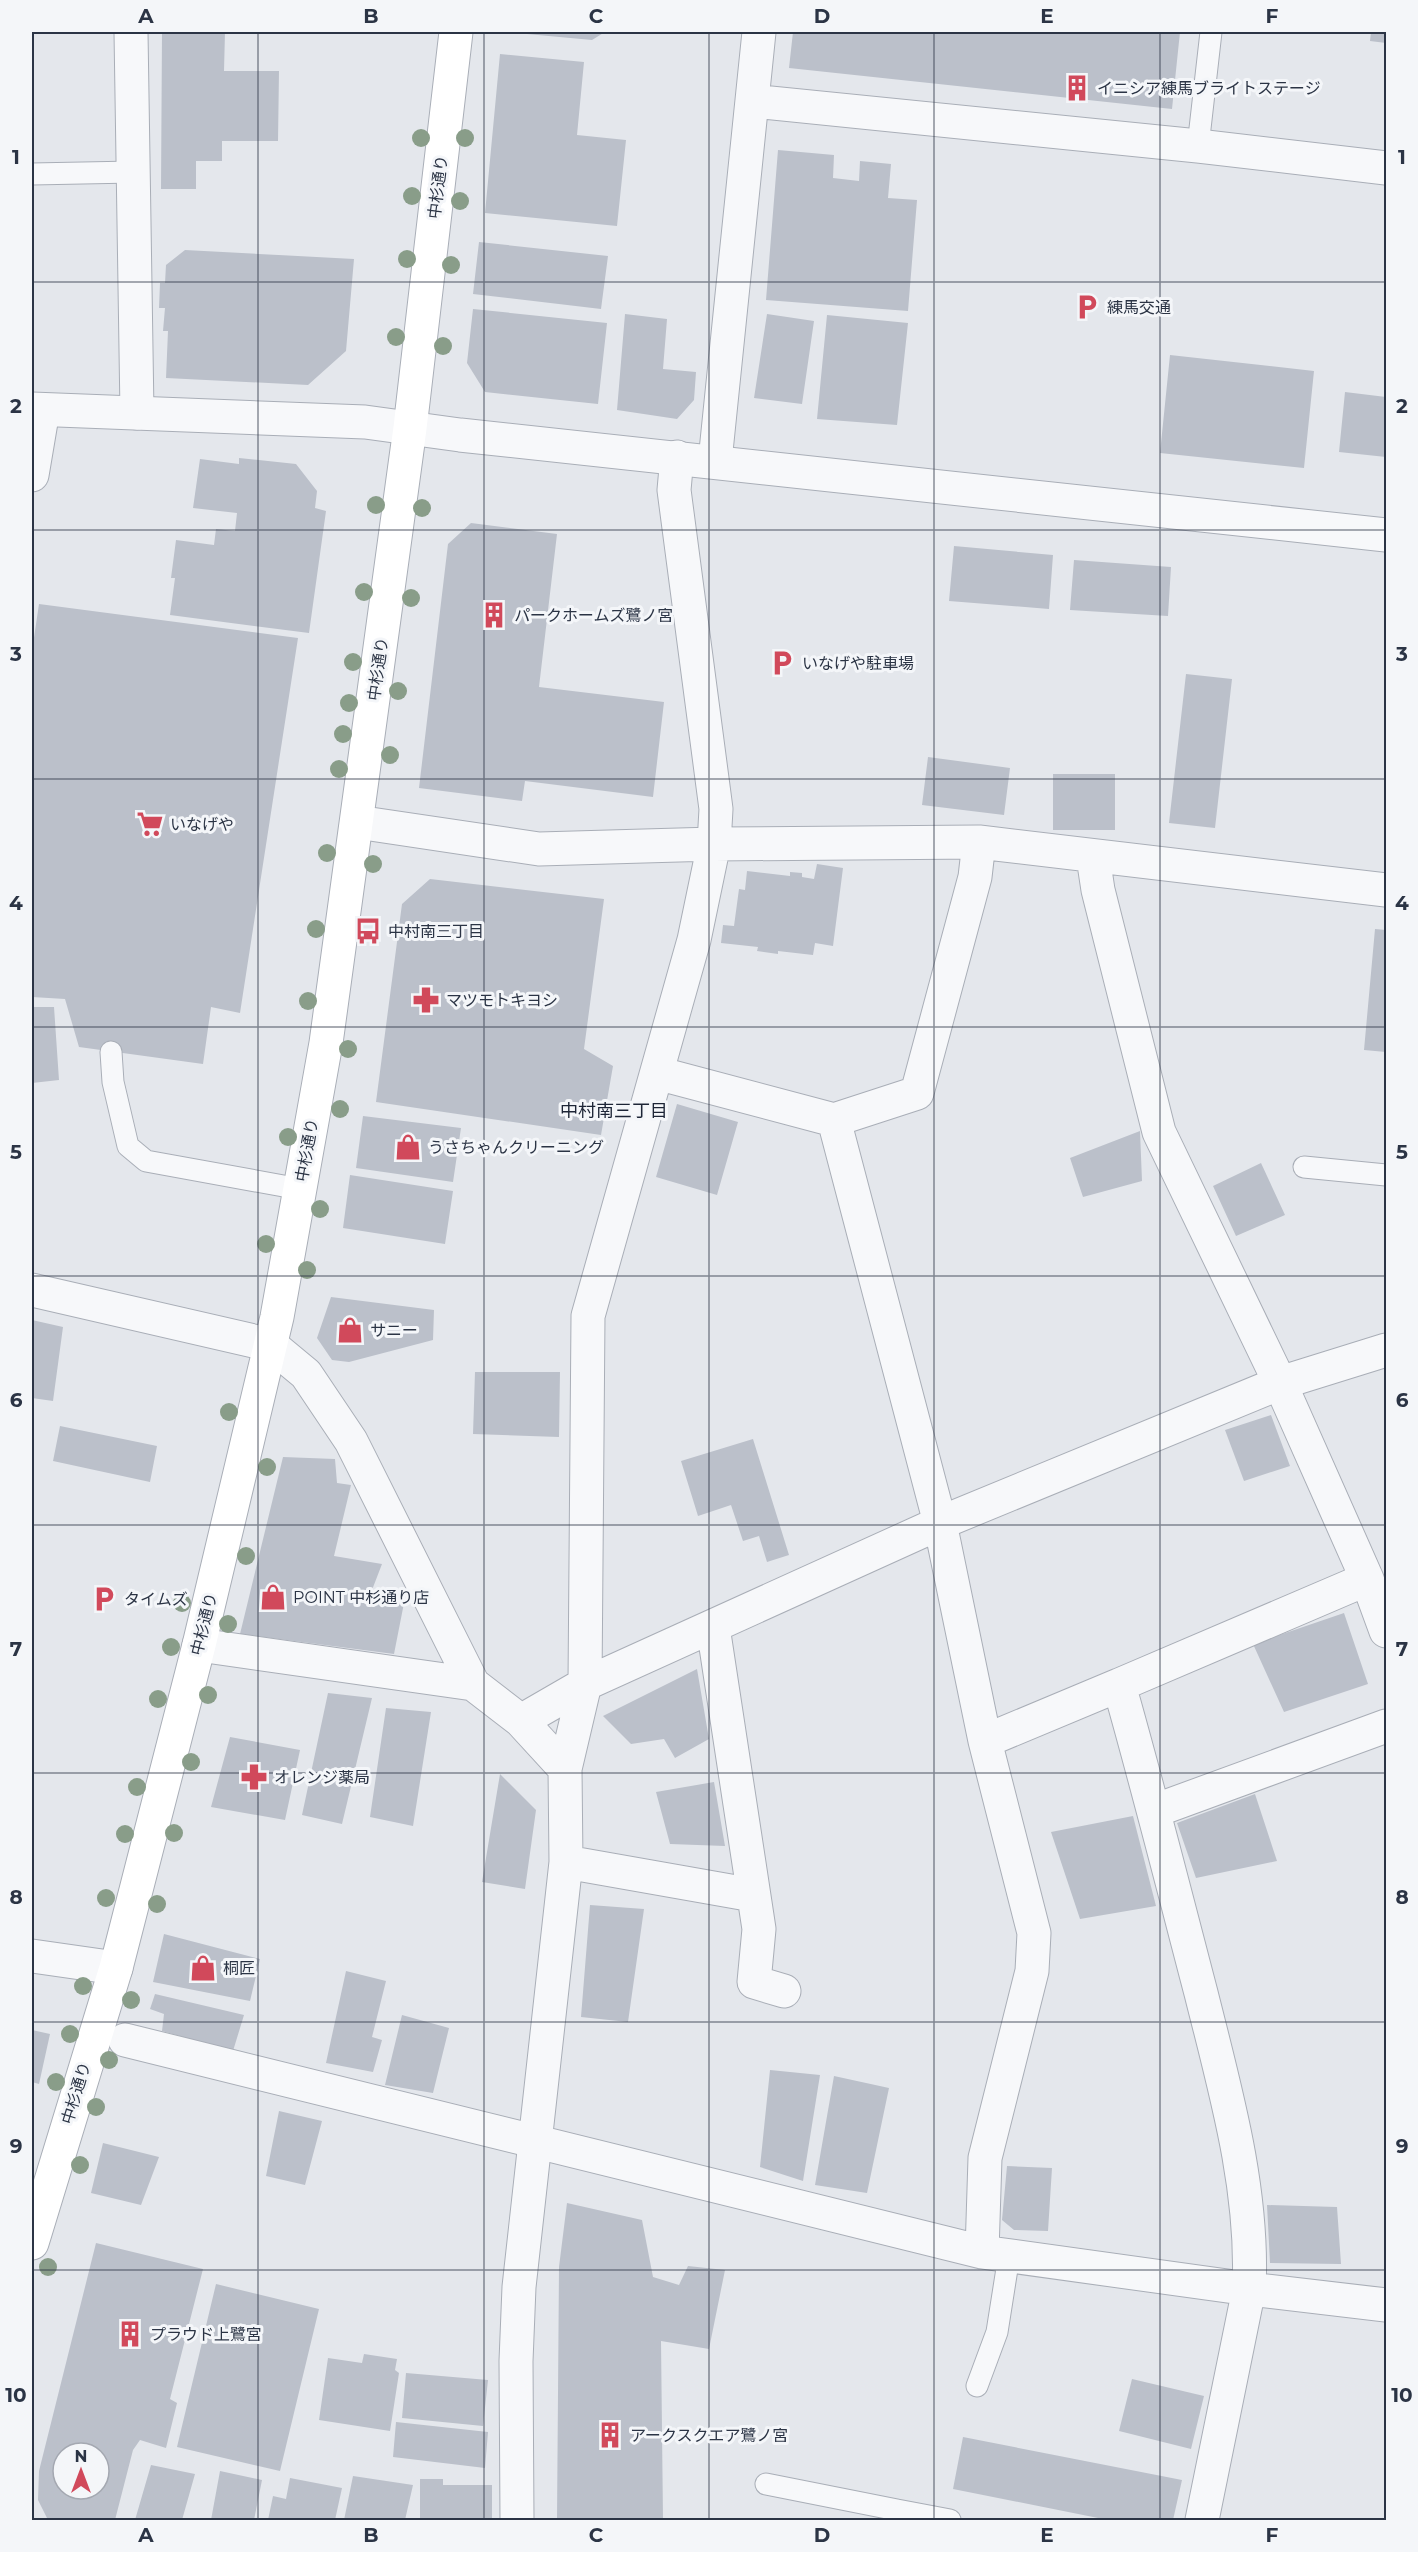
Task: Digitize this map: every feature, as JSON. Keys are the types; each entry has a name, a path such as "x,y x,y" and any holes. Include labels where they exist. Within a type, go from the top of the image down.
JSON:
{"main road":[{"name":"中杉通り","path":"32,2243 116,1968 199,1645 271,1345 327,1043 410,428 456,32"}],"street":[{"path":"131,32 137,412"},
{"path":"715,461 759,32"},
{"path":"752,101 1198,146 1386,168"},
{"path":"32,475 37,409 365,422 1386,535"},
{"path":"517,2520 516,2361 519,2287 566,1862 565,1769 585,1684 588,1316 694,940 714,844 716,810 674,490 677,457"},
{"path":"357,822 539,849 714,844 979,842 1386,890"},
{"path":"657,1073 834,1120 917,1093 975,877 979,842"},
{"path":"1093,857 1098,890 1159,1132 1280,1383 1366,1579 1386,1631"},
{"path":"834,1120 940,1523 985,1741 1034,1933 1032,1971 985,2158 996,2254"},
{"path":"32,1290 271,1345 306,1374 351,1441 472,1684 521,1721 565,1769"},
{"path":"521,1721 585,1684 940,1523 1280,1383 1386,1350"},
{"path":"985,1741 1366,1579"},
{"path":"712,1627 759,1929 754,1982 784,1991"},
{"path":"199,1645 472,1684"},
{"path":"1119,1685 1154,1811 1233,2121 1250,2263 1249,2289 1202,2520"},
{"path":"1154,1811 1386,1726"},
{"path":"566,1862 753,1895"},
{"path":"32,1956 116,1968"},
{"path":"125,2040 996,2254 1249,2289 1386,2305"}],"lane":[{"path":"1198,146 1211,32"},
{"path":"32,174 133,172"},
{"path":"111,1052 112,1082 128,1146 147,1161 300,1189"},
{"path":"1304,1167 1386,1175"},
{"path":"977,2386 998,2332 996,2254"},
{"path":"766,2484 896,2515 950,2520"}],"building":[{"path":"162,32 225,32 224,71 279,71 278,141 222,141 222,161 196,161 196,189 161,189"},
{"path":"506,32 605,32 592,40"},
{"name":"イニシア練馬ブライトステージ","path":"793,32 1180,32 1172,109 789,68"},
{"path":"1371,32 1386,32 1386,43 1370,41"},
{"path":"500,54 584,62 577,135 626,140 617,226 485,213"},
{"path":"778,150 834,155 833,178 859,181 860,161 891,164 888,198 917,200 908,311 766,300"},
{"path":"479,242 608,256 601,309 473,294"},
{"path":"185,250 354,259 346,351 308,385 166,378 168,331 163,331 165,308 159,308 160,283 165,283 166,265"},
{"path":"473,309 607,323 598,404 485,392 467,363"},
{"path":"625,314 667,319 663,369 696,372 694,400 677,419 617,410"},
{"path":"767,314 814,321 802,404 754,398"},
{"path":"827,315 908,323 897,425 817,419"},
{"path":"1170,355 1314,371 1304,468 1160,453"},
{"path":"1345,392 1386,397 1386,457 1339,452"},
{"path":"239,458 296,464 317,491 315,508 326,511 309,633 170,615 175,578 171,578 176,540 214,545 216,529 235,531 237,513 193,508 200,459 239,464"},
{"name":"パークホームズ鷺ノ宮","path":"471,523 557,534 539,687 664,702 653,797 525,781 522,801 419,788 448,544"},
{"path":"954,546 1053,555 1049,609 949,601"},
{"path":"1074,560 1171,567 1168,616 1070,610"},
{"name":"いなげや","path":"39,604 298,638 240,1013 211,1007 203,1064 79,1047 65,999 32,997 32,651"},
{"path":"1186,674 1232,679 1215,828 1169,823"},
{"path":"928,757 1010,768 1004,815 922,805"},
{"path":"1053,774 1115,774 1115,830 1053,830"},
{"path":"817,864 843,868 833,946 815,943 813,955 778,951 778,954 757,951 758,947 721,943 723,925 734,926 739,889 745,890 747,871 790,876 790,872 802,873 802,877 814,879"},
{"path":"430,879 604,899 584,1049 613,1066 601,1135 376,1102 402,904"},
{"path":"1375,929 1386,930 1386,1052 1364,1050"},
{"path":"32,1007 54,1007 59,1080 32,1083"},
{"path":"677,1104 738,1122 717,1195 656,1177"},
{"path":"363,1116 461,1128 453,1182 356,1168"},
{"path":"1140,1131 1142,1181 1083,1197 1070,1158"},
{"path":"1261,1163 1285,1215 1236,1236 1213,1186"},
{"path":"350,1175 453,1191 445,1244 343,1228"},
{"path":"331,1297 434,1310 433,1340 349,1362 332,1360 317,1338"},
{"path":"32,1320 63,1327 53,1401 32,1398"},
{"path":"475,1372 560,1372 559,1437 473,1434"},
{"path":"1271,1415 1290,1466 1244,1481 1225,1430"},
{"path":"60,1426 157,1446 150,1482 53,1461"},
{"path":"753,1439 789,1555 767,1562 759,1536 743,1541 731,1505 698,1516 681,1461"},
{"path":"283,1457 335,1459 337,1483 351,1485 334,1556 382,1564 372,1590 404,1603 394,1654 240,1634"},
{"path":"1344,1613 1368,1684 1284,1712 1253,1644"},
{"path":"697,1669 709,1739 675,1758 664,1739 631,1744 603,1716"},
{"path":"328,1693 372,1698 342,1824 302,1815"},
{"path":"386,1708 431,1712 413,1826 370,1817"},
{"path":"230,1737 300,1750 285,1820 211,1807"},
{"path":"500,1774 536,1810 525,1889 482,1882"},
{"path":"714,1782 725,1846 670,1844 656,1792"},
{"path":"1255,1794 1277,1861 1196,1878 1177,1823"},
{"path":"1133,1816 1156,1906 1080,1919 1051,1832"},
{"path":"590,1905 644,1909 628,2022 581,2017"},
{"path":"164,1934 260,1959 250,2001 153,1982"},
{"path":"346,1971 386,1981 372,2037 382,2040 373,2072 326,2063"},
{"path":"155,1994 244,2015 233,2051 162,2031 164,2014 150,2009"},
{"path":"402,2015 449,2028 433,2093 385,2085"},
{"path":"32,2030 50,2034 39,2084 32,2082"},
{"path":"770,2070 820,2075 803,2181 760,2167"},
{"path":"834,2076 889,2088 867,2193 815,2185"},
{"path":"279,2111 322,2121 305,2185 266,2176"},
{"path":"103,2143 159,2157 141,2205 91,2193"},
{"path":"1007,2166 1052,2168 1048,2231 1014,2230 1002,2220"},
{"name":"アークスクエア鷺ノ宮","path":"567,2203 642,2220 653,2277 679,2285 688,2266 725,2270 709,2349 661,2341 663,2520 557,2520 559,2267"},
{"path":"1267,2205 1337,2207 1341,2264 1270,2263"},
{"name":"プラウド上鷺宮","path":"96,2243 203,2269 170,2399 177,2403 166,2448 140,2440 133,2450 115,2520 48,2520 38,2500 39,2471"},
{"name":"プラウド上鷺宮","path":"216,2284 319,2309 280,2471 177,2447"},
{"path":"364,2354 397,2359 395,2370 399,2373 390,2431 319,2420 328,2358 362,2363"},
{"path":"406,2373 488,2380 483,2426 402,2418"},
{"path":"1132,2379 1204,2396 1191,2449 1119,2431"},
{"path":"396,2422 488,2432 485,2468 393,2457"},
{"path":"963,2437 1182,2480 1173,2520 1108,2520 953,2489"},
{"path":"151,2465 195,2474 182,2520 135,2520"},
{"path":"220,2471 262,2480 254,2520 211,2520"},
{"path":"353,2476 413,2485 405,2520 344,2520"},
{"path":"290,2478 342,2488 335,2520 268,2520 273,2496 286,2499"},
{"path":"420,2479 443,2479 443,2485 492,2485 492,2520 420,2520"}],"place":[{"name":"イニシア練馬ブライトステージ","path":"1077,88"},
{"name":"練馬交通","path":"1087,307"},
{"name":"パークホームズ鷺ノ宮","path":"494,615"},
{"name":"いなげや駐車場","path":"782,663"},
{"name":"いなげや","path":"150,824"},
{"name":"中村南三丁目","path":"368,931"},
{"name":"マツモトキヨシ","path":"426,1000"},
{"name":"うさちゃんクリーニング","path":"408,1147"},
{"name":"サニー","path":"350,1330"},
{"name":"POINT 中杉通り店","path":"273,1597"},
{"name":"タイムズ","path":"104,1599"},
{"name":"オレンジ薬局","path":"254,1777"},
{"name":"桐匠","path":"203,1968"},
{"name":"プラウド上鷺宮","path":"130,2334"},
{"name":"アークスクエア鷺ノ宮","path":"610,2435"}],"district":[{"name":"中村南三丁目","path":"614,1111"}]}
